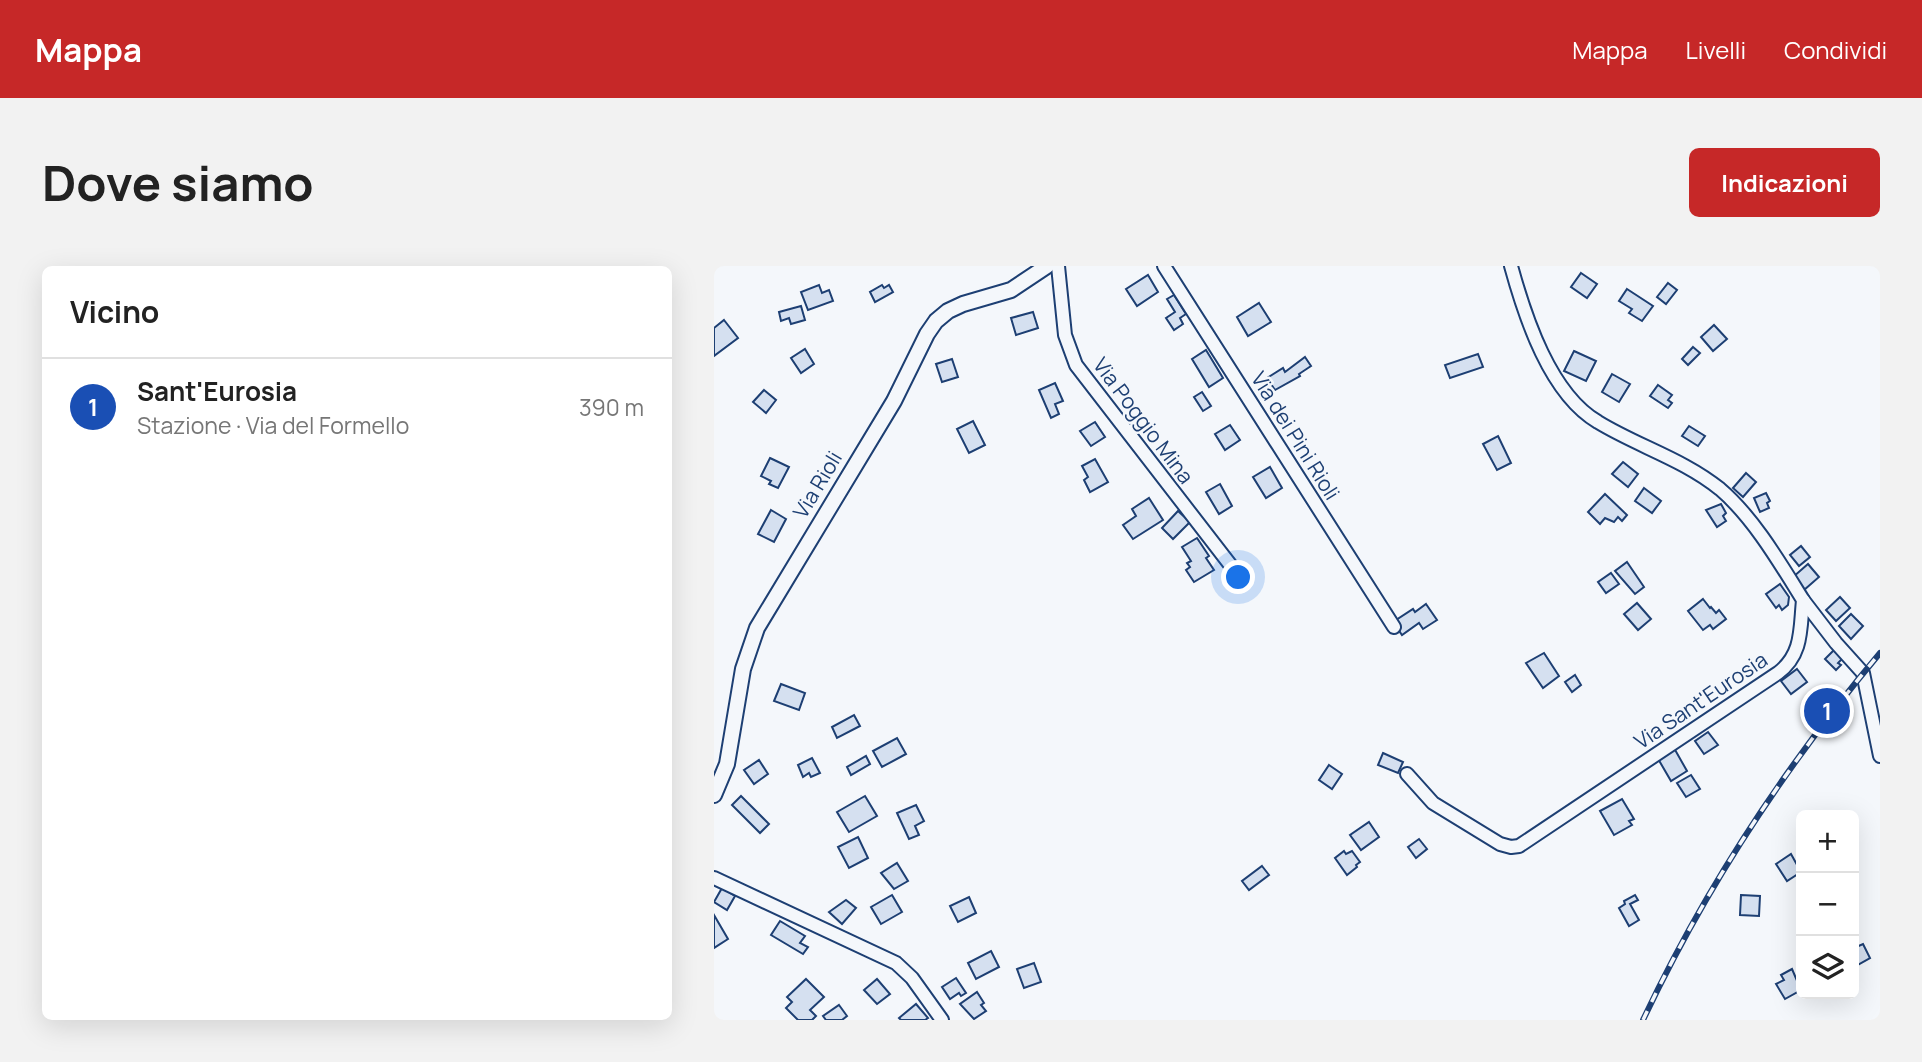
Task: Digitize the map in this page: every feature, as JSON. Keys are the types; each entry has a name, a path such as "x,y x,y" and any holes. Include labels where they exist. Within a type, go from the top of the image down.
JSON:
{"main road":[{"name":"Via Rioli","path":"714,795 727,764 742,676 754,634 894,401 929,330 939,317 948,311 1007,292 1047,266"}],"street":[{"name":"Via Poggio Mina","path":"1058,266 1065,335 1076,365 1242,580"},
{"name":"Via dei Pini Rioli","path":"1164,266 1394,627"},
{"path":"1511,266 1547,363 1574,403 1599,423 1695,472 1723,492 1774,555 1803,600 1836,643 1855,661 1863,673 1880,756"},
{"name":"Via Sant'Eurosia","path":"1407,774 1438,807 1503,846 1522,845 1785,668 1797,650 1803,600"},
{"path":"714,878 896,963 912,978 942,1020"}],"building":[{"path":"1581,273 1597,284 1587,298 1571,287"},
{"path":"1148,275 1158,292 1137,306 1126,289"},
{"path":"1668,283 1677,290 1666,304 1657,297"},
{"path":"819,285 822,293 829,290 833,301 808,310 801,292"},
{"path":"882,285 884,288 889,285 893,292 875,302 870,292"},
{"path":"1627,289 1653,306 1642,321 1629,313 1632,309 1619,301"},
{"path":"1174,295 1186,314 1180,318 1183,324 1174,330 1166,318 1175,312 1167,299"},
{"path":"1259,303 1271,322 1248,336 1237,317"},
{"path":"801,306 805,320 791,324 789,318 781,321 779,312"},
{"path":"1033,312 1038,328 1016,335 1011,318"},
{"path":"724,320 738,338 714,356 714,328"},
{"path":"1714,325 1727,339 1713,351 1701,337"},
{"path":"1693,347 1700,353 1688,365 1682,359"},
{"path":"805,349 814,364 801,373 791,358"},
{"path":"1206,350 1223,378 1209,387 1192,359"},
{"path":"1574,351 1596,361 1586,381 1564,371"},
{"path":"1478,354 1483,367 1450,378 1445,365"},
{"path":"1305,357 1311,366 1299,374 1300,376 1275,390 1267,378 1283,368 1285,372"},
{"path":"952,359 958,377 942,382 936,364"},
{"path":"1612,374 1630,384 1619,402 1602,392"},
{"path":"1055,383 1063,401 1055,404 1059,414 1051,418 1039,390"},
{"path":"1658,385 1672,395 1668,400 1672,403 1668,408 1650,396"},
{"path":"764,390 776,400 766,413 753,402"},
{"path":"1202,392 1211,406 1203,411 1194,397"},
{"path":"973,421 985,445 969,453 957,429"},
{"path":"1095,422 1105,437 1091,446 1080,431"},
{"path":"1230,425 1240,440 1225,450 1215,434"},
{"path":"1689,426 1705,436 1698,446 1682,436"},
{"path":"1498,436 1511,463 1497,470 1483,444"},
{"path":"770,458 789,467 778,488 761,476"},
{"path":"1095,459 1108,482 1090,492 1084,480 1088,477 1082,466"},
{"path":"1623,462 1638,474 1628,487 1612,474"},
{"path":"1270,467 1282,488 1266,498 1253,477"},
{"path":"1746,473 1756,482 1743,497 1733,488"},
{"path":"1220,484 1232,506 1219,514 1206,492"},
{"path":"1644,488 1661,501 1652,513 1635,501"},
{"path":"1766,493 1770,501 1767,503 1769,508 1760,512 1754,498"},
{"path":"1605,494 1627,515 1622,521 1618,517 1614,522 1605,518 1600,524 1588,512"},
{"path":"1149,498 1163,520 1133,539 1123,525 1136,516 1132,509"},
{"path":"1721,504 1726,513 1723,516 1726,521 1717,527 1706,510"},
{"path":"771,510 786,519 774,542 758,534"},
{"path":"1178,511 1190,522 1173,539 1162,528"},
{"path":"1197,538 1209,556 1206,558 1214,570 1194,582 1186,570 1190,567 1187,563 1191,561 1182,547"},
{"path":"1801,546 1810,557 1799,566 1790,555"},
{"path":"1627,562 1644,587 1635,594 1615,571"},
{"path":"1808,564 1819,577 1804,590 1793,577"},
{"path":"1611,573 1619,584 1606,593 1598,582"},
{"path":"1780,584 1789,597 1788,605 1782,610 1779,605 1776,608 1766,594"},
{"path":"1840,597 1850,608 1836,621 1826,610"},
{"path":"1703,599 1716,613 1719,610 1726,619 1713,629 1710,625 1703,630 1688,611"},
{"path":"1637,603 1651,619 1638,630 1624,614"},
{"path":"1426,604 1437,620 1423,629 1419,623 1402,635 1393,622"},
{"path":"1851,614 1863,626 1851,639 1839,626"},
{"path":"1834,650 1842,659 1836,670 1825,659"},
{"path":"1544,653 1559,676 1543,688 1526,663"},
{"path":"1797,669 1807,682 1791,694 1781,681"},
{"path":"1575,675 1581,685 1572,692 1565,682"},
{"path":"781,684 805,693 799,710 774,701"},
{"path":"854,715 860,726 837,738 832,727"},
{"path":"1708,732 1718,745 1704,754 1695,741"},
{"path":"897,738 906,754 882,767 873,751"},
{"path":"1674,748 1687,771 1671,781 1657,757"},
{"path":"1383,753 1403,762 1398,773 1378,765"},
{"path":"866,756 870,764 851,775 847,767"},
{"path":"812,758 820,773 811,777 809,773 803,777 798,765"},
{"path":"759,760 768,774 754,784 744,770"},
{"path":"1329,765 1342,774 1332,789 1319,780"},
{"path":"1691,775 1700,789 1686,797 1677,783"},
{"path":"741,796 769,824 760,833 732,805"},
{"path":"865,796 877,816 849,832 837,812"},
{"path":"1622,799 1634,819 1629,821 1632,825 1614,835 1600,811"},
{"path":"916,805 924,821 915,826 919,835 909,839 897,813"},
{"path":"1369,822 1379,837 1361,850 1350,835"},
{"path":"858,837 868,858 849,868 838,847"},
{"path":"1419,839 1427,849 1416,858 1408,847"},
{"path":"1344,851 1346,854 1352,851 1360,862 1347,875 1335,858"},
{"path":"1791,854 1796,863 1796,875 1787,881 1776,864"},
{"path":"897,863 908,881 894,889 881,873"},
{"path":"1262,866 1269,875 1249,890 1242,881"},
{"path":"722,888 735,896 727,910 714,902"},
{"path":"892,895 902,912 881,924 871,907"},
{"path":"1635,895 1638,900 1630,904 1639,920 1629,926 1619,908 1625,904 1624,901"},
{"path":"1741,895 1760,896 1759,916 1740,915"},
{"path":"969,897 976,913 958,922 950,906"},
{"path":"846,900 856,908 842,924 829,912"},
{"path":"714,915 728,939 714,948"},
{"path":"780,921 805,936 800,943 808,947 803,954 771,935"},
{"path":"1863,944 1870,958 1859,964 1859,946"},
{"path":"991,951 999,967 976,979 968,963"},
{"path":"1034,963 1041,982 1024,988 1017,969"},
{"path":"1792,969 1796,978 1796,993 1785,999 1776,984 1784,980 1781,975"},
{"path":"956,978 966,993 961,996 959,993 950,999 942,987"},
{"path":"806,979 824,997 810,1010 816,1016 812,1020 798,1020 786,1008 792,1002 787,997"},
{"path":"877,979 890,994 877,1004 864,990"},
{"path":"977,992 986,1011 974,1019 960,1004"},
{"path":"916,1004 928,1018 899,1018"},
{"path":"839,1005 847,1016 842,1020 826,1020 823,1016"}],"railway":[{"path":"1643,1020 1693,923 1750,829 1812,739 1880,653"}],"place":[{"name":"Sant'Eurosia","path":"1827,711"}]}
